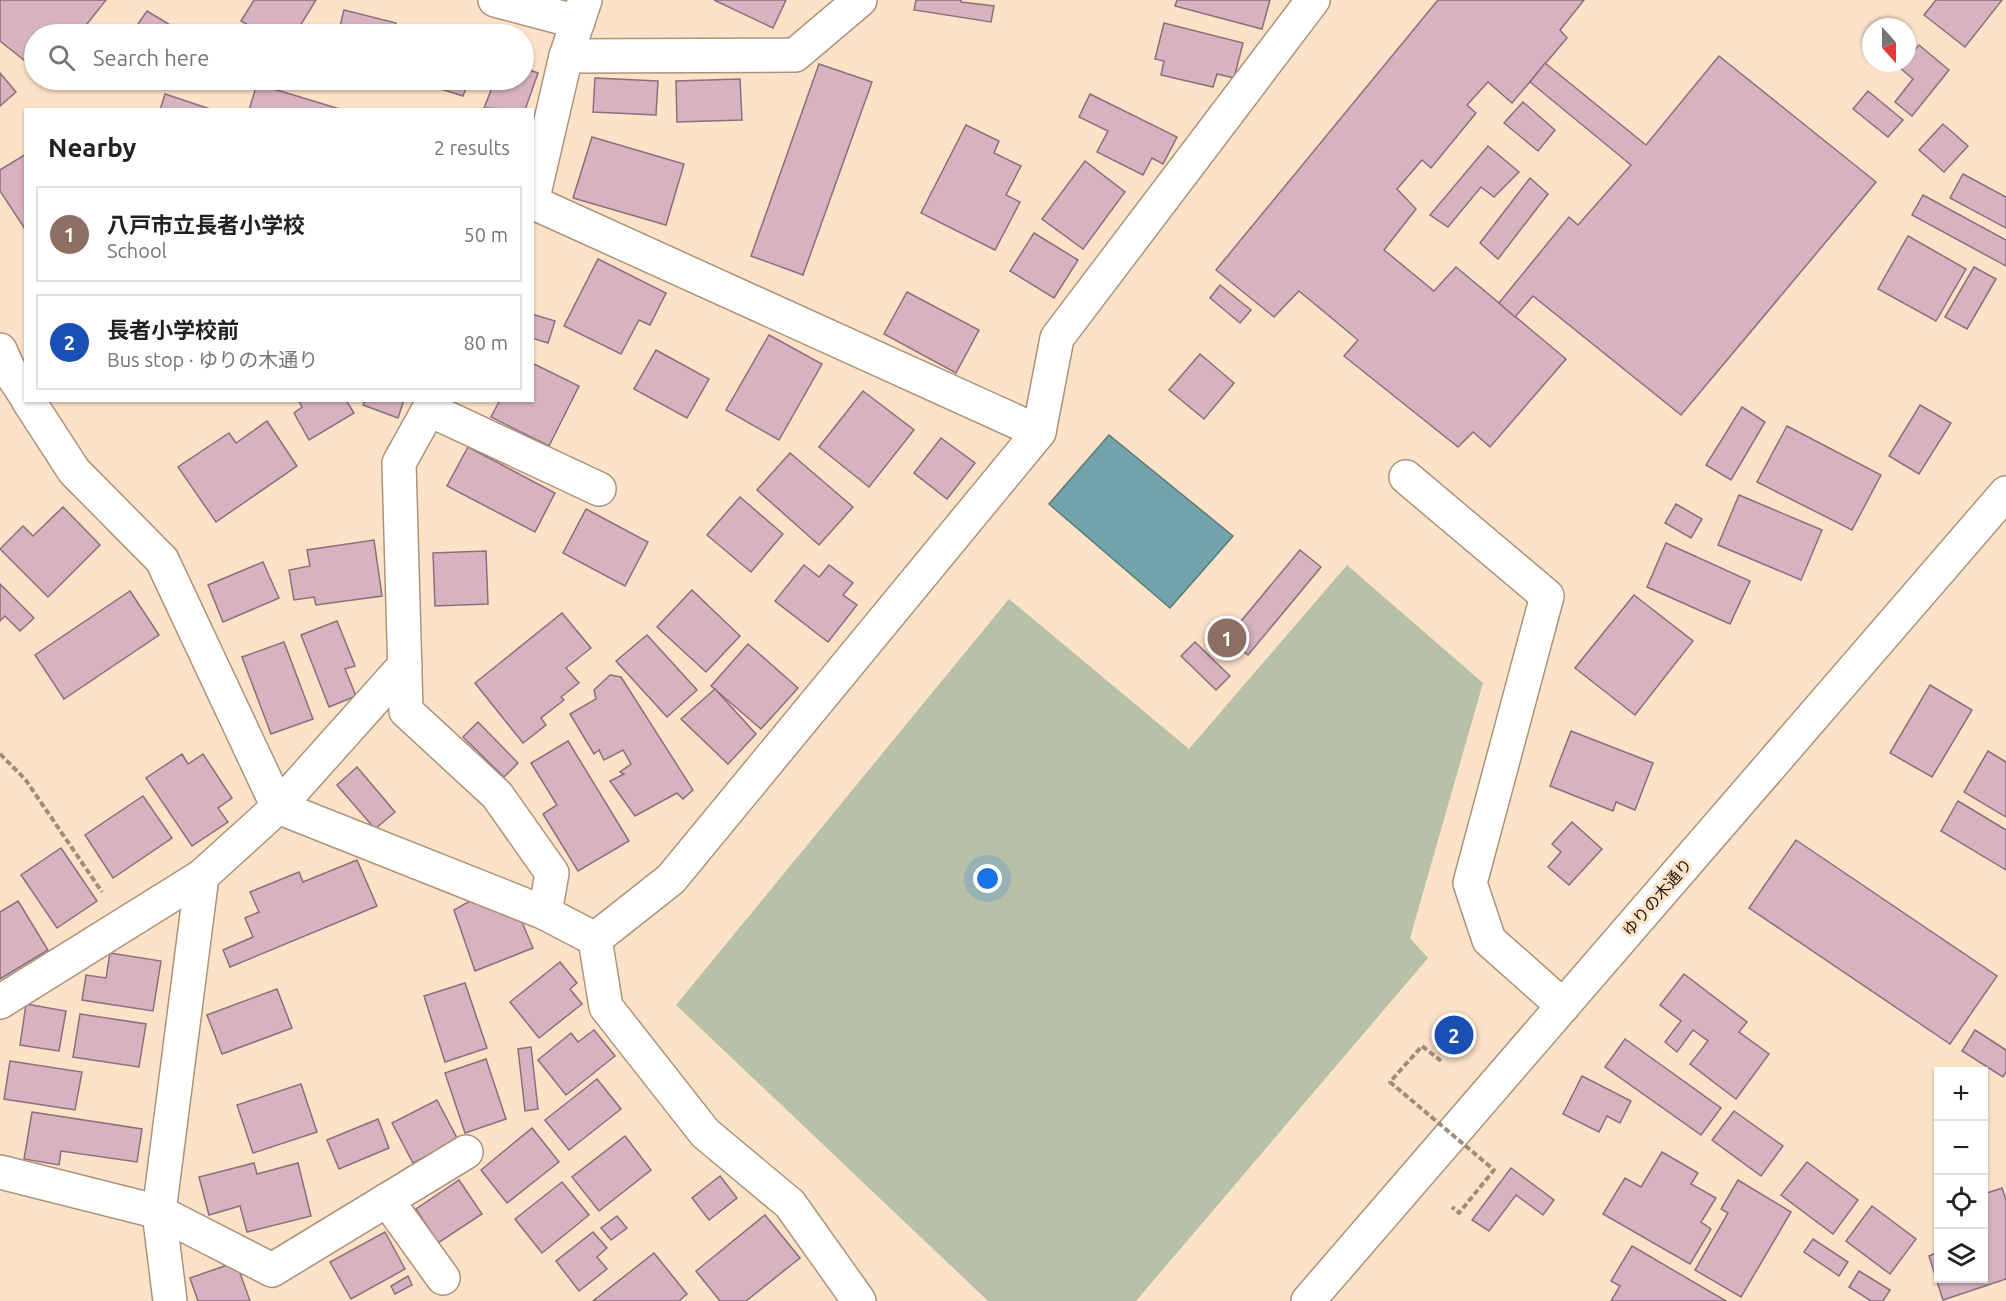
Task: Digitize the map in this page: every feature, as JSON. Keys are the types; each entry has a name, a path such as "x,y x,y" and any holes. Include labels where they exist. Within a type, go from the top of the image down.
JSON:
{"street":[{"path":"495,0 581,11 566,56 534,193"},
{"path":"566,56 795,55 860,0"},
{"path":"595,939 671,879 1039,432 1056,338 1313,0"},
{"path":"534,203 1039,432"},
{"path":"29,402 74,471 162,560 278,807 545,913 595,939"},
{"path":"545,913 552,873 497,795 406,711 399,463 432,405 599,489"},
{"path":"1406,477 1547,596 1470,883 1489,940 1563,1006"},
{"name":"ゆりの木通り","path":"1308,1301 2006,494"},
{"path":"0,1002 202,876 278,807 405,665"},
{"path":"170,1301 159,1212 202,876"},
{"path":"595,939 606,1007 705,1133 790,1204 859,1301"},
{"path":"0,1172 159,1212 272,1270 466,1152"},
{"path":"387,1200 443,1278"}],"path":[{"path":"0,753 25,779 124,925"},
{"path":"1441,1061 1422,1046 1390,1082 1494,1170 1459,1213 1452,1207"}],"green space":[{"path":"1347,565 1483,683 1410,938 1428,958 1136,1301 988,1301 676,1005 1009,599 1189,749"}],"water":[{"path":"1109,435 1233,536 1170,608 1049,504"}],"building":[{"path":"0,0 106,0 87,24 24,24 24,60 0,41"},
{"path":"254,0 316,0 301,24 246,24 241,21"},
{"path":"714,0 786,0 773,28"},
{"path":"916,0 961,0 961,2 994,6 991,22 914,10"},
{"path":"1177,0 1270,0 1262,29 1175,6"},
{"path":"1438,0 1584,0 1560,30 1567,38 1512,103 1488,82 1467,105 1476,113 1431,168 1422,160 1397,189 1416,209 1384,250 1434,291 1456,267 1566,359 1490,447 1473,432 1458,447 1344,356 1358,340 1299,291 1274,317 1216,270"},
{"path":"1936,0 2002,0 1965,47 1924,15"},
{"path":"344,10 396,23 396,24 340,24"},
{"path":"147,11 168,24 138,24"},
{"path":"1164,23 1243,43 1234,78 1217,74 1213,87 1161,75 1164,61 1155,59"},
{"path":"1919,45 1949,70 1912,116 1895,102 1913,79 1905,72 1916,72 1916,48"},
{"path":"1719,56 1876,182 1681,415 1533,296 1515,317 1499,303 1569,217 1578,225 1631,165 1530,82 1545,63 1646,145"},
{"path":"819,64 872,82 803,275 751,256"},
{"path":"534,72 538,73 534,84"},
{"path":"0,73 16,92 0,106"},
{"path":"595,78 658,81 656,115 593,112"},
{"path":"740,79 742,120 677,122 676,81"},
{"path":"255,90 277,90 336,108 250,108"},
{"path":"444,90 465,90 463,96"},
{"path":"491,90 532,90 526,108 484,108"},
{"path":"1868,91 1903,120 1888,137 1853,109"},
{"path":"165,94 207,108 161,108"},
{"path":"1090,94 1177,137 1163,164 1152,158 1143,175 1097,152 1108,131 1079,117"},
{"path":"1523,102 1555,130 1538,151 1504,123"},
{"path":"1943,124 1968,146 1944,172 1919,150"},
{"path":"966,125 999,141 994,153 1021,166 1006,195 1020,202 995,250 921,213"},
{"path":"592,137 684,164 666,225 573,198"},
{"path":"1488,146 1519,172 1494,197 1481,187 1448,227 1430,215"},
{"path":"24,155 24,227 0,191 0,170"},
{"path":"1085,161 1125,192 1083,249 1042,219"},
{"path":"1963,174 2006,197 2006,228 1950,198"},
{"path":"1530,178 1548,194 1498,259 1480,243"},
{"path":"1923,195 2006,240 2006,266 1912,215"},
{"path":"1034,233 1078,260 1054,298 1010,271"},
{"path":"1908,236 1966,269 1936,321 1878,289"},
{"path":"598,259 666,293 650,325 639,320 621,354 564,326"},
{"path":"1974,267 1996,279 1967,329 1945,317"},
{"path":"1220,285 1251,310 1240,323 1210,298"},
{"path":"907,292 979,330 956,373 884,334"},
{"path":"534,315 555,321 548,343 534,339"},
{"path":"769,335 822,364 779,440 726,410"},
{"path":"656,350 709,379 687,418 634,389"},
{"path":"1200,354 1234,383 1204,419 1169,390"},
{"path":"534,364 579,386 549,446 491,417 499,402 534,402"},
{"path":"863,391 914,430 869,487 819,447"},
{"path":"299,402 347,402 354,413 309,440 294,413 302,407"},
{"path":"364,402 403,402 398,418 363,405"},
{"path":"1920,405 1951,423 1919,474 1889,456"},
{"path":"1742,407 1765,422 1731,480 1706,465"},
{"path":"267,421 297,466 216,522 178,467 229,433 236,443"},
{"path":"1787,426 1881,475 1852,530 1757,482"},
{"path":"941,438 975,463 947,499 914,473"},
{"path":"468,447 555,493 535,532 447,486"},
{"path":"790,453 853,507 819,545 757,490"},
{"path":"1739,495 1822,530 1801,580 1718,545"},
{"path":"740,497 783,534 751,572 707,535"},
{"path":"1676,504 1702,519 1691,538 1665,523"},
{"path":"63,507 100,545 48,597 0,549 23,526 33,536"},
{"path":"586,509 648,542 625,586 563,553"},
{"path":"374,540 382,596 316,605 314,597 294,600 289,570 310,566 307,550"},
{"path":"1666,543 1750,581 1730,624 1647,587"},
{"path":"1300,550 1321,567 1248,655 1227,638"},
{"path":"486,551 488,604 435,606 433,553"},
{"path":"263,562 279,598 223,622 208,585"},
{"path":"804,565 819,577 829,565 853,583 843,595 857,605 828,642 775,601"},
{"path":"0,584 34,618 20,631 5,616 0,621"},
{"path":"692,590 740,636 706,672 657,627"},
{"path":"130,591 159,635 64,699 35,655"},
{"path":"1634,595 1693,641 1635,715 1575,668"},
{"path":"562,613 591,648 566,668 579,683 561,697 564,700 541,718 546,725 523,743 475,683"},
{"path":"337,621 355,666 345,669 356,696 329,707 301,635"},
{"path":"647,635 697,690 667,717 616,661"},
{"path":"284,642 313,719 271,734 242,657"},
{"path":"1195,642 1230,676 1216,690 1181,656"},
{"path":"748,644 798,688 761,729 711,686"},
{"path":"610,675 621,677 693,790 683,799 677,793 635,816 610,781 624,774 620,772 631,764 623,750 604,760 599,750 594,754 570,714 596,699 594,690"},
{"path":"1930,685 1972,710 1932,777 1890,753"},
{"path":"715,689 756,734 728,764 681,719"},
{"path":"478,722 518,763 504,777 463,737"},
{"path":"1571,731 1653,763 1635,810 1616,802 1613,811 1550,786"},
{"path":"568,741 629,841 578,871 543,814 557,805 531,763"},
{"path":"1988,751 2006,762 2006,817 1964,792"},
{"path":"182,754 188,764 203,754 232,798 218,808 228,822 192,846 146,778"},
{"path":"357,767 395,812 375,829 337,785"},
{"path":"143,796 172,838 113,878 85,835"},
{"path":"1958,801 2006,830 2006,870 1941,831"},
{"path":"1572,822 1602,849 1569,885 1548,867 1561,852 1552,844"},
{"path":"1796,840 1997,976 1950,1044 1749,908"},
{"path":"61,848 97,901 57,928 21,875"},
{"path":"357,860 377,906 230,967 223,950 253,937 245,918 259,912 250,892 299,872 303,882"},
{"path":"477,897 516,908 533,948 475,971 454,910"},
{"path":"18,901 48,950 0,979 0,912"},
{"path":"110,953 161,961 153,1011 82,1000 86,975 106,978"},
{"path":"560,962 577,983 570,989 582,1004 539,1038 510,1002"},
{"path":"1684,974 1747,1022 1739,1032 1769,1054 1736,1099 1690,1064 1708,1041 1693,1030 1677,1052 1665,1042 1681,1021 1660,1005"},
{"path":"465,983 487,1048 445,1062 424,996"},
{"path":"277,989 292,1028 222,1054 207,1015"},
{"path":"26,1004 66,1011 59,1051 20,1045"},
{"path":"80,1014 146,1024 139,1067 73,1057"},
{"path":"594,1030 615,1056 566,1095 538,1060 571,1033 578,1042"},
{"path":"1975,1030 2006,1050 2006,1072 2003,1077 1962,1051"},
{"path":"1625,1039 1721,1108 1701,1135 1605,1067"},
{"path":"531,1047 538,1109 525,1111 518,1049"},
{"path":"486,1059 506,1119 465,1133 445,1073"},
{"path":"10,1061 82,1072 75,1110 4,1099"},
{"path":"1582,1076 1631,1101 1620,1123 1607,1116 1599,1132 1563,1114"},
{"path":"597,1079 621,1109 569,1150 545,1120"},
{"path":"301,1084 317,1132 253,1153 237,1105"},
{"path":"437,1100 458,1140 413,1163 392,1123"},
{"path":"1734,1111 1783,1146 1761,1176 1712,1140"},
{"path":"32,1112 142,1129 137,1162 61,1151 59,1165 24,1159"},
{"path":"378,1119 389,1148 339,1169 327,1140"},
{"path":"532,1128 559,1162 507,1203 481,1170"},
{"path":"625,1136 651,1170 599,1211 572,1177"},
{"path":"1662,1152 1698,1173 1691,1184 1716,1198 1701,1222 1711,1229 1690,1264 1603,1214 1625,1178 1641,1187"},
{"path":"1807,1162 1858,1200 1833,1234 1781,1195"},
{"path":"254,1163 257,1174 298,1163 311,1216 247,1232 240,1206 209,1215 199,1177"},
{"path":"1511,1168 1554,1200 1543,1215 1516,1195 1489,1231 1472,1220"},
{"path":"720,1176 737,1198 709,1220 692,1198"},
{"path":"459,1180 482,1214 438,1243 416,1209"},
{"path":"1738,1180 1791,1212 1741,1297 1695,1270 1728,1213 1721,1209"},
{"path":"562,1182 589,1215 542,1253 515,1219"},
{"path":"2002,1188 2006,1200 2006,1279 1943,1300 1938,1283 1988,1283 1988,1193"},
{"path":"1872,1206 1916,1239 1890,1274 1846,1241"},
{"path":"765,1215 800,1258 746,1301 720,1301 696,1271"},
{"path":"617,1216 627,1228 611,1240 601,1228"},
{"path":"385,1232 405,1269 351,1299 330,1262"},
{"path":"593,1232 607,1248 597,1257 607,1269 579,1291 556,1261"},
{"path":"1813,1239 1848,1262 1839,1276 1804,1252"},
{"path":"1632,1246 1726,1301 1611,1301 1620,1286 1611,1281"},
{"path":"654,1253 687,1294 679,1301 593,1301"},
{"path":"1934,1254 1934,1272 1929,1256"},
{"path":"236,1262 250,1301 198,1301 190,1278"},
{"path":"1859,1271 1890,1290 1883,1301 1871,1301 1849,1287"},
{"path":"408,1276 412,1285 395,1294 391,1286"}],"place":[{"name":"八戸市立長者小学校","path":"1227,638"},
{"name":"長者小学校前","path":"1454,1035"}]}
